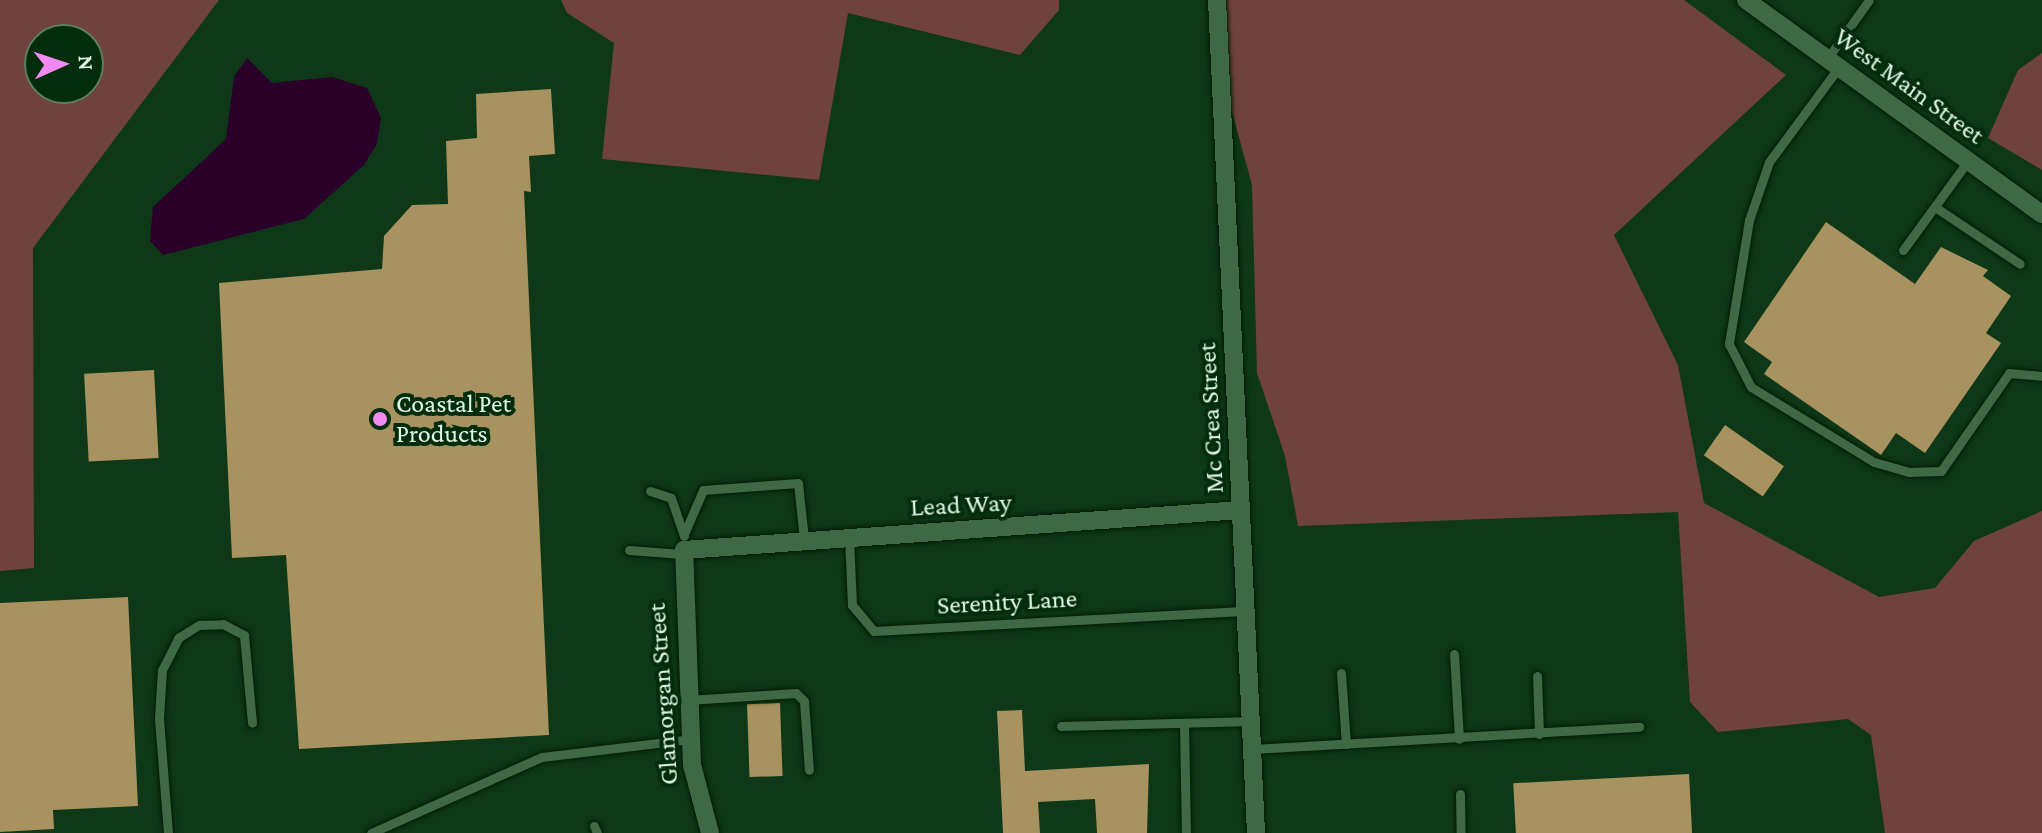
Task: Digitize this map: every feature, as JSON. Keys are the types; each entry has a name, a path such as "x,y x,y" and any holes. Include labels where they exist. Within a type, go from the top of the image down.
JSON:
{"street":[{"name":"Mc Crea Street","path":"1217,0 1256,833"},
{"name":"West Main Street","path":"1746,0 2042,214"},
{"name":"Lead Way","path":"683,546 1241,510"},
{"name":"Glamorgan Street","path":"683,546 690,739 710,833"}],"lane":[{"path":"1869,0 1833,63 1769,162 1749,220 1729,344 1751,387 1874,462 1909,472 1941,471 2009,373 2042,376"},
{"path":"1903,250 1968,161"},
{"path":"1935,207 2020,264"},
{"path":"683,546 703,490 798,483 804,539"},
{"path":"650,491 671,498 683,546"},
{"name":"Serenity Lane","path":"849,537 852,605 874,631 1247,611"},
{"path":"629,550 683,546"},
{"path":"168,833 161,686 178,638 199,625 240,630 250,648 252,723"},
{"path":"1454,654 1459,739"},
{"path":"1341,673 1346,744"},
{"path":"1537,676 1539,734"},
{"path":"688,700 796,693 804,701 809,770"},
{"path":"1061,726 1252,721"},
{"path":"1184,723 1186,833"},
{"path":"1253,749 1639,727"},
{"path":"371,833 542,757 690,739"},
{"path":"1460,794 1461,833"}],"shaded area":[{"path":"0,0 219,0 33,248 34,568 0,571"},
{"path":"561,0 1059,0 1059,10 1020,55 848,13 819,180 602,159 614,43 567,13"},
{"path":"1212,0 1684,0 1786,75 1614,235 1678,365 1704,503 1879,597 1935,588 1974,541 2042,511 2042,833 1885,833 1871,735 1848,719 1718,732 1690,702 1678,512 1298,526 1285,456 1257,373 1252,185 1225,86"},
{"path":"2042,53 2042,170 1988,138 2018,70"},
{"path":"247,58 272,83 332,77 367,88 381,118 377,144 364,165 304,219 163,255 150,241 153,207 226,139 234,77"}],"building":[{"name":"Coastal Pet Products","path":"551,89 555,154 529,156 531,192 524,191 549,735 299,749 286,555 232,558 219,283 382,269 384,236 412,205 448,204 446,141 477,138 476,94"},
{"path":"1826,222 1915,284 1941,247 1988,270 1983,276 2011,296 1986,333 2001,343 1925,453 1896,433 1881,455 1764,374 1772,362 1744,342"},
{"path":"154,370 159,458 89,462 84,374"},
{"path":"1725,425 1784,466 1763,497 1704,455"},
{"path":"128,597 138,806 53,810 54,829 0,832 0,603"},
{"path":"780,703 783,776 750,777 747,704"},
{"path":"1022,710 1025,771 1149,764 1147,833 1097,833 1095,799 1038,802 1040,833 1003,833 997,711"},
{"path":"1689,774 1692,833 1516,833 1513,783"}],"place":[{"name":"Coastal Pet Products","path":"380,419"}]}
